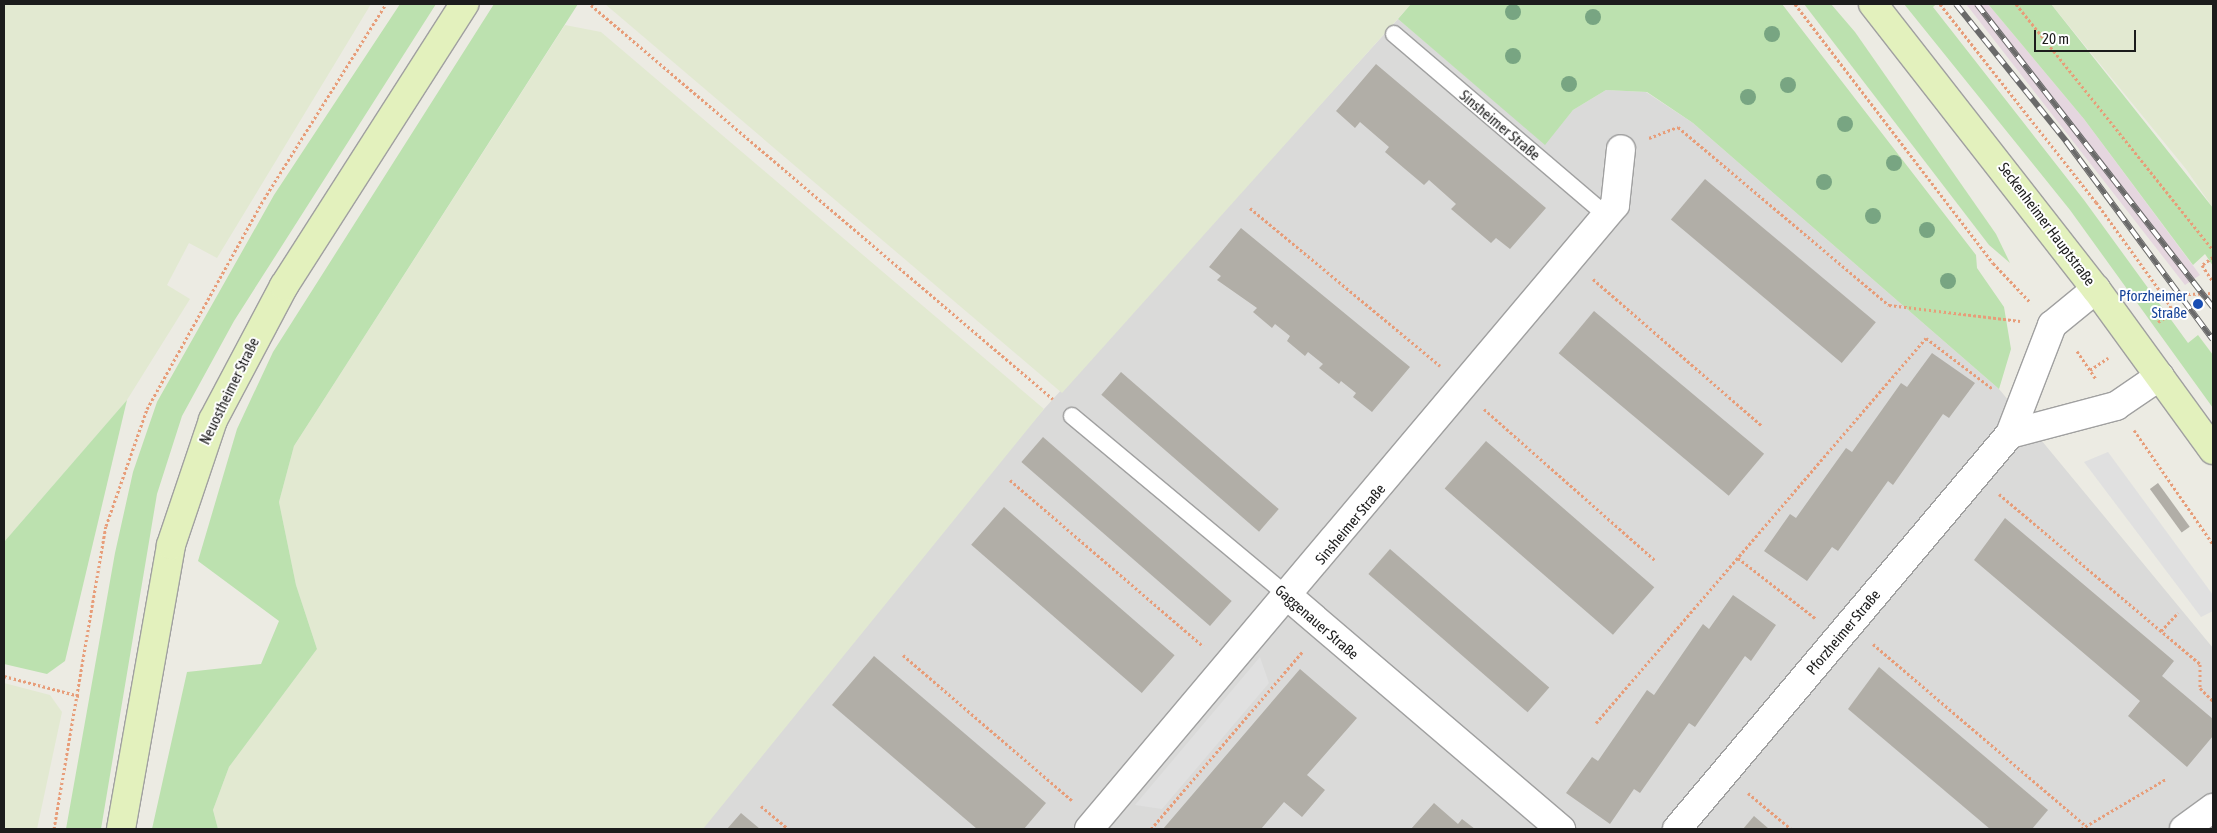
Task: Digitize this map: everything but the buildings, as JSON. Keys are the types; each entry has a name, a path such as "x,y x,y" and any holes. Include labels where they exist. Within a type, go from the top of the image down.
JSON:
{"main road":[{"name":"Neuostheimer Straße","path":"121,829 171,545 213,420 284,286 464,4"},
{"name":"Seckenheimer Hauptstraße","path":"1873,4 1926,66 2096,289 2213,450"}],"street":[{"name":"Sinsheimer Straße","path":"1093,825 1289,597 1615,205 1621,149"},
{"name":"Pforzheimer Straße","path":"1677,829 2010,434 2052,325 2096,289"},
{"path":"2010,434 2116,406 2160,376"},
{"name":"Gaggenauer Straße","path":"1289,597 1561,829"},
{"path":"2184,829 2213,808"}],"lane":[{"name":"Sinsheimer Straße","path":"1394,34 1606,215"},
{"name":"Gaggenauer Straße","path":"1072,416 1289,597"}],"path":[{"path":"54,829 79,696 106,526 147,408 259,207 386,4"},
{"path":"1794,4 1993,263 2052,325 2116,406 2213,544"},
{"path":"1940,4 2096,202 2162,295"},
{"path":"2016,4 2213,250"},
{"path":"591,5 1072,416"},
{"path":"1621,149 1678,127 1889,305 2052,325"},
{"path":"2213,257 2202,265 2213,282"},
{"path":"1570,258 1762,426"},
{"path":"1596,723 1926,338 2019,409"},
{"path":"1976,474 2200,664 2200,688 2213,701"},
{"path":"1010,480 1228,668"},
{"path":"1738,558 1844,630 2086,826"},
{"path":"2161,631 2178,613"},
{"path":"1151,829 1324,627"},
{"path":"903,655 1093,825"},
{"path":"4,676 79,696"},
{"path":"1724,773 1791,829"},
{"path":"2081,829 2166,779"},
{"path":"761,806 788,829"}],"shaded area":[{"path":"1966,4 1988,4 2084,119 2200,275 2185,285"},
{"path":"1398,19 1545,144 1573,110 1606,90 1646,92 1693,123 1999,389 2213,648 2213,829 677,829 1044,409"},
{"path":"2108,452 2213,595 2213,611 2201,617 2084,462"},
{"path":"1260,657 1269,683 1162,809 1135,805"}],"green space":[{"path":"4,4 371,4 217,258 189,243 167,285 190,299 127,400 4,542"},
{"path":"400,4 436,4 234,321 182,416 157,494 101,829 66,829 115,553 133,472 157,402 274,195"},
{"path":"494,4 578,4 294,446 279,502 296,585 317,649 229,767 213,810 218,829 152,829 187,672 261,664 279,621 198,561 237,429 273,352"},
{"path":"605,4 1411,4 1062,393"},
{"path":"1411,4 1782,4 1976,255 1977,268 2004,307 2011,349 1999,389 1693,123 1647,92 1606,90 1573,110 1545,145 1398,19"},
{"path":"1804,4 1831,4 1855,32 1996,234 2010,263 1989,245"},
{"path":"1904,4 1936,4 1933,7 2084,200 2188,343 2198,335 2213,355 2213,408 2070,210"},
{"path":"1988,4 2051,4 2213,208 2213,266 2205,254 2193,265 2084,119"},
{"path":"2051,4 2213,4 2213,208 2186,169"},
{"path":"565,25 601,32 1044,409 703,829 218,829 213,810 229,767 317,649 296,585 279,502 294,446"},
{"path":"127,400 65,661 47,674 4,664 4,542"},
{"path":"4,683 50,695 62,712 37,829 4,829"}],"railway":[{"path":"1956,4 2066,141 2213,340"},
{"path":"1977,4 2213,307"}],"place":[{"name":"Pforzheimer Straße","path":"2198,304"}]}
